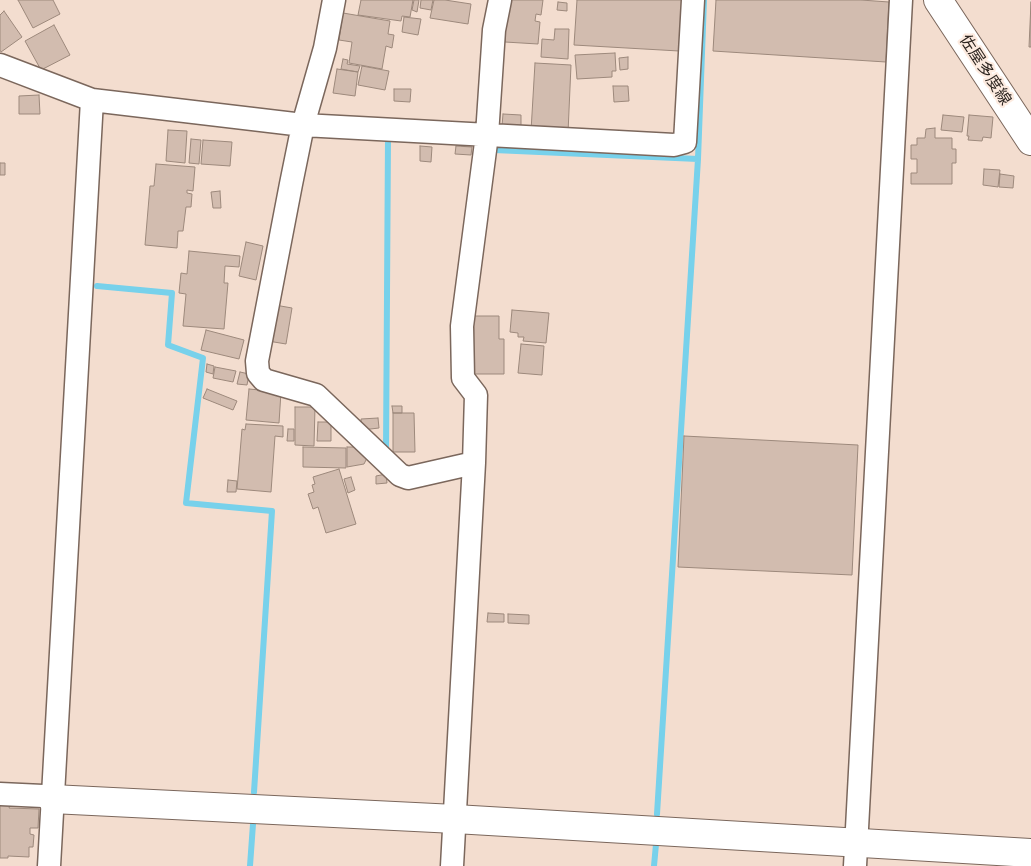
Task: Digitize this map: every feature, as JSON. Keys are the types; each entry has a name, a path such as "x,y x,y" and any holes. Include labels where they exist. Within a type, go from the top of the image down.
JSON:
{"street":[{"path":"334,0 325,48 303,125 257,361 258,373 264,380 316,395 400,475 408,478 474,463"},
{"path":"452,866 476,396 463,378 462,326 488,135 494,30 500,0"},
{"path":"0,66 92,100 303,125 674,145 685,142 693,0"},
{"path":"856,855 901,0"},
{"name":"佐屋多度線","path":"938,0 1031,141"},
{"path":"48,866 92,100"},
{"path":"0,794 43,796 52,799 455,819 856,855 1031,853"}],"building":[{"path":"18,0 53,0 60,14 33,28"},
{"path":"361,0 413,0 410,17 402,16 401,21 358,15"},
{"path":"414,0 419,0 417,12 412,10"},
{"path":"421,0 433,0 431,10 420,8"},
{"path":"434,0 471,4 468,24 430,18"},
{"path":"506,0 543,0 541,15 536,14 535,21 540,22 538,44 505,42"},
{"path":"577,0 682,0 679,51 574,45"},
{"path":"716,0 861,0 889,2 886,62 713,51"},
{"path":"558,2 567,3 567,11 557,10"},
{"path":"1031,2 1031,47 1029,47"},
{"path":"4,11 22,37 1,52 0,15"},
{"path":"343,13 390,21 388,34 394,35 392,48 386,46 382,69 349,63 352,42 339,40"},
{"path":"404,17 421,19 418,35 402,32"},
{"path":"54,25 70,55 41,70 25,41"},
{"path":"555,29 569,29 568,59 541,57 542,39 554,40"},
{"path":"615,53 616,71 612,71 612,77 577,79 575,55"},
{"path":"628,57 628,69 620,70 619,58"},
{"path":"343,59 348,60 347,64 360,66 358,72 341,69"},
{"path":"535,63 571,65 568,133 531,131"},
{"path":"362,66 389,71 385,90 358,85"},
{"path":"337,69 358,72 355,96 333,93"},
{"path":"613,86 628,86 629,101 614,102"},
{"path":"394,89 411,89 410,102 394,101"},
{"path":"39,95 40,114 19,114 19,96"},
{"path":"503,114 521,115 521,128 502,126"},
{"path":"943,115 964,117 962,132 941,130"},
{"path":"969,115 993,117 991,138 983,137 982,141 968,140"},
{"path":"935,128 935,138 952,138 952,149 956,149 956,163 952,163 952,184 911,184 911,173 917,173 917,159 911,159 911,145 917,145 917,138 925,138 926,129"},
{"path":"168,130 187,131 185,163 166,161"},
{"path":"191,139 201,140 199,164 189,163"},
{"path":"203,140 232,142 230,166 201,164"},
{"path":"420,146 432,147 431,162 420,161"},
{"path":"456,146 472,147 471,155 455,154"},
{"path":"0,163 5,163 5,175 0,175"},
{"path":"156,164 195,167 193,191 187,190 187,193 192,194 191,207 186,207 183,231 178,231 177,248 145,245 150,186 154,186"},
{"path":"984,169 1000,170 998,187 983,185"},
{"path":"1000,174 1014,176 1013,188 999,187"},
{"path":"220,191 221,208 213,208 211,192"},
{"path":"246,242 263,246 256,280 239,276"},
{"path":"189,251 240,256 239,267 225,266 224,283 228,283 224,329 183,326 186,294 179,293 181,273 187,274"},
{"path":"275,305 292,308 286,344 268,341"},
{"path":"512,310 549,313 546,343 523,341 524,337 518,337 518,333 510,332"},
{"path":"468,316 499,316 499,339 504,339 504,374 472,374"},
{"path":"206,330 244,340 239,359 201,350"},
{"path":"521,344 544,346 542,375 518,373"},
{"path":"207,364 214,366 213,374 206,372"},
{"path":"215,367 236,371 233,382 213,378"},
{"path":"240,372 249,374 247,385 237,384"},
{"path":"207,389 237,401 233,410 203,398"},
{"path":"249,389 281,392 279,423 246,420"},
{"path":"392,406 402,406 402,413 393,413"},
{"path":"295,407 315,407 314,446 295,445"},
{"path":"393,413 414,413 415,452 393,452"},
{"path":"378,418 379,428 362,430 361,419"},
{"path":"318,422 331,422 331,441 317,441"},
{"path":"246,424 283,426 283,437 275,436 271,492 237,489 242,429 245,430"},
{"path":"288,429 294,429 294,441 287,441"},
{"path":"684,436 858,445 852,575 678,567"},
{"path":"303,447 346,448 346,468 303,467"},
{"path":"347,447 356,447 367,458 364,464 347,467"},
{"path":"339,469 356,524 326,533 318,507 313,509 308,494 314,492 312,485 315,484 313,477"},
{"path":"386,474 387,483 376,484 376,476"},
{"path":"351,477 355,490 348,493 344,479"},
{"path":"228,480 237,481 236,492 227,492"},
{"path":"488,613 504,614 504,622 487,622"},
{"path":"508,614 529,615 529,624 508,623"},
{"path":"0,804 10,805 9,808 39,809 38,828 30,828 30,834 34,835 33,847 29,847 29,857 8,856 8,858 0,858"}],"waterway":[{"path":"494,150 698,159 704,0"},
{"path":"386,452 388,138"},
{"path":"657,814 698,159"},
{"path":"97,286 172,293 168,345 203,358 186,503 272,511 254,792"},
{"path":"250,866 253,824"},
{"path":"654,866 656,844"}]}
